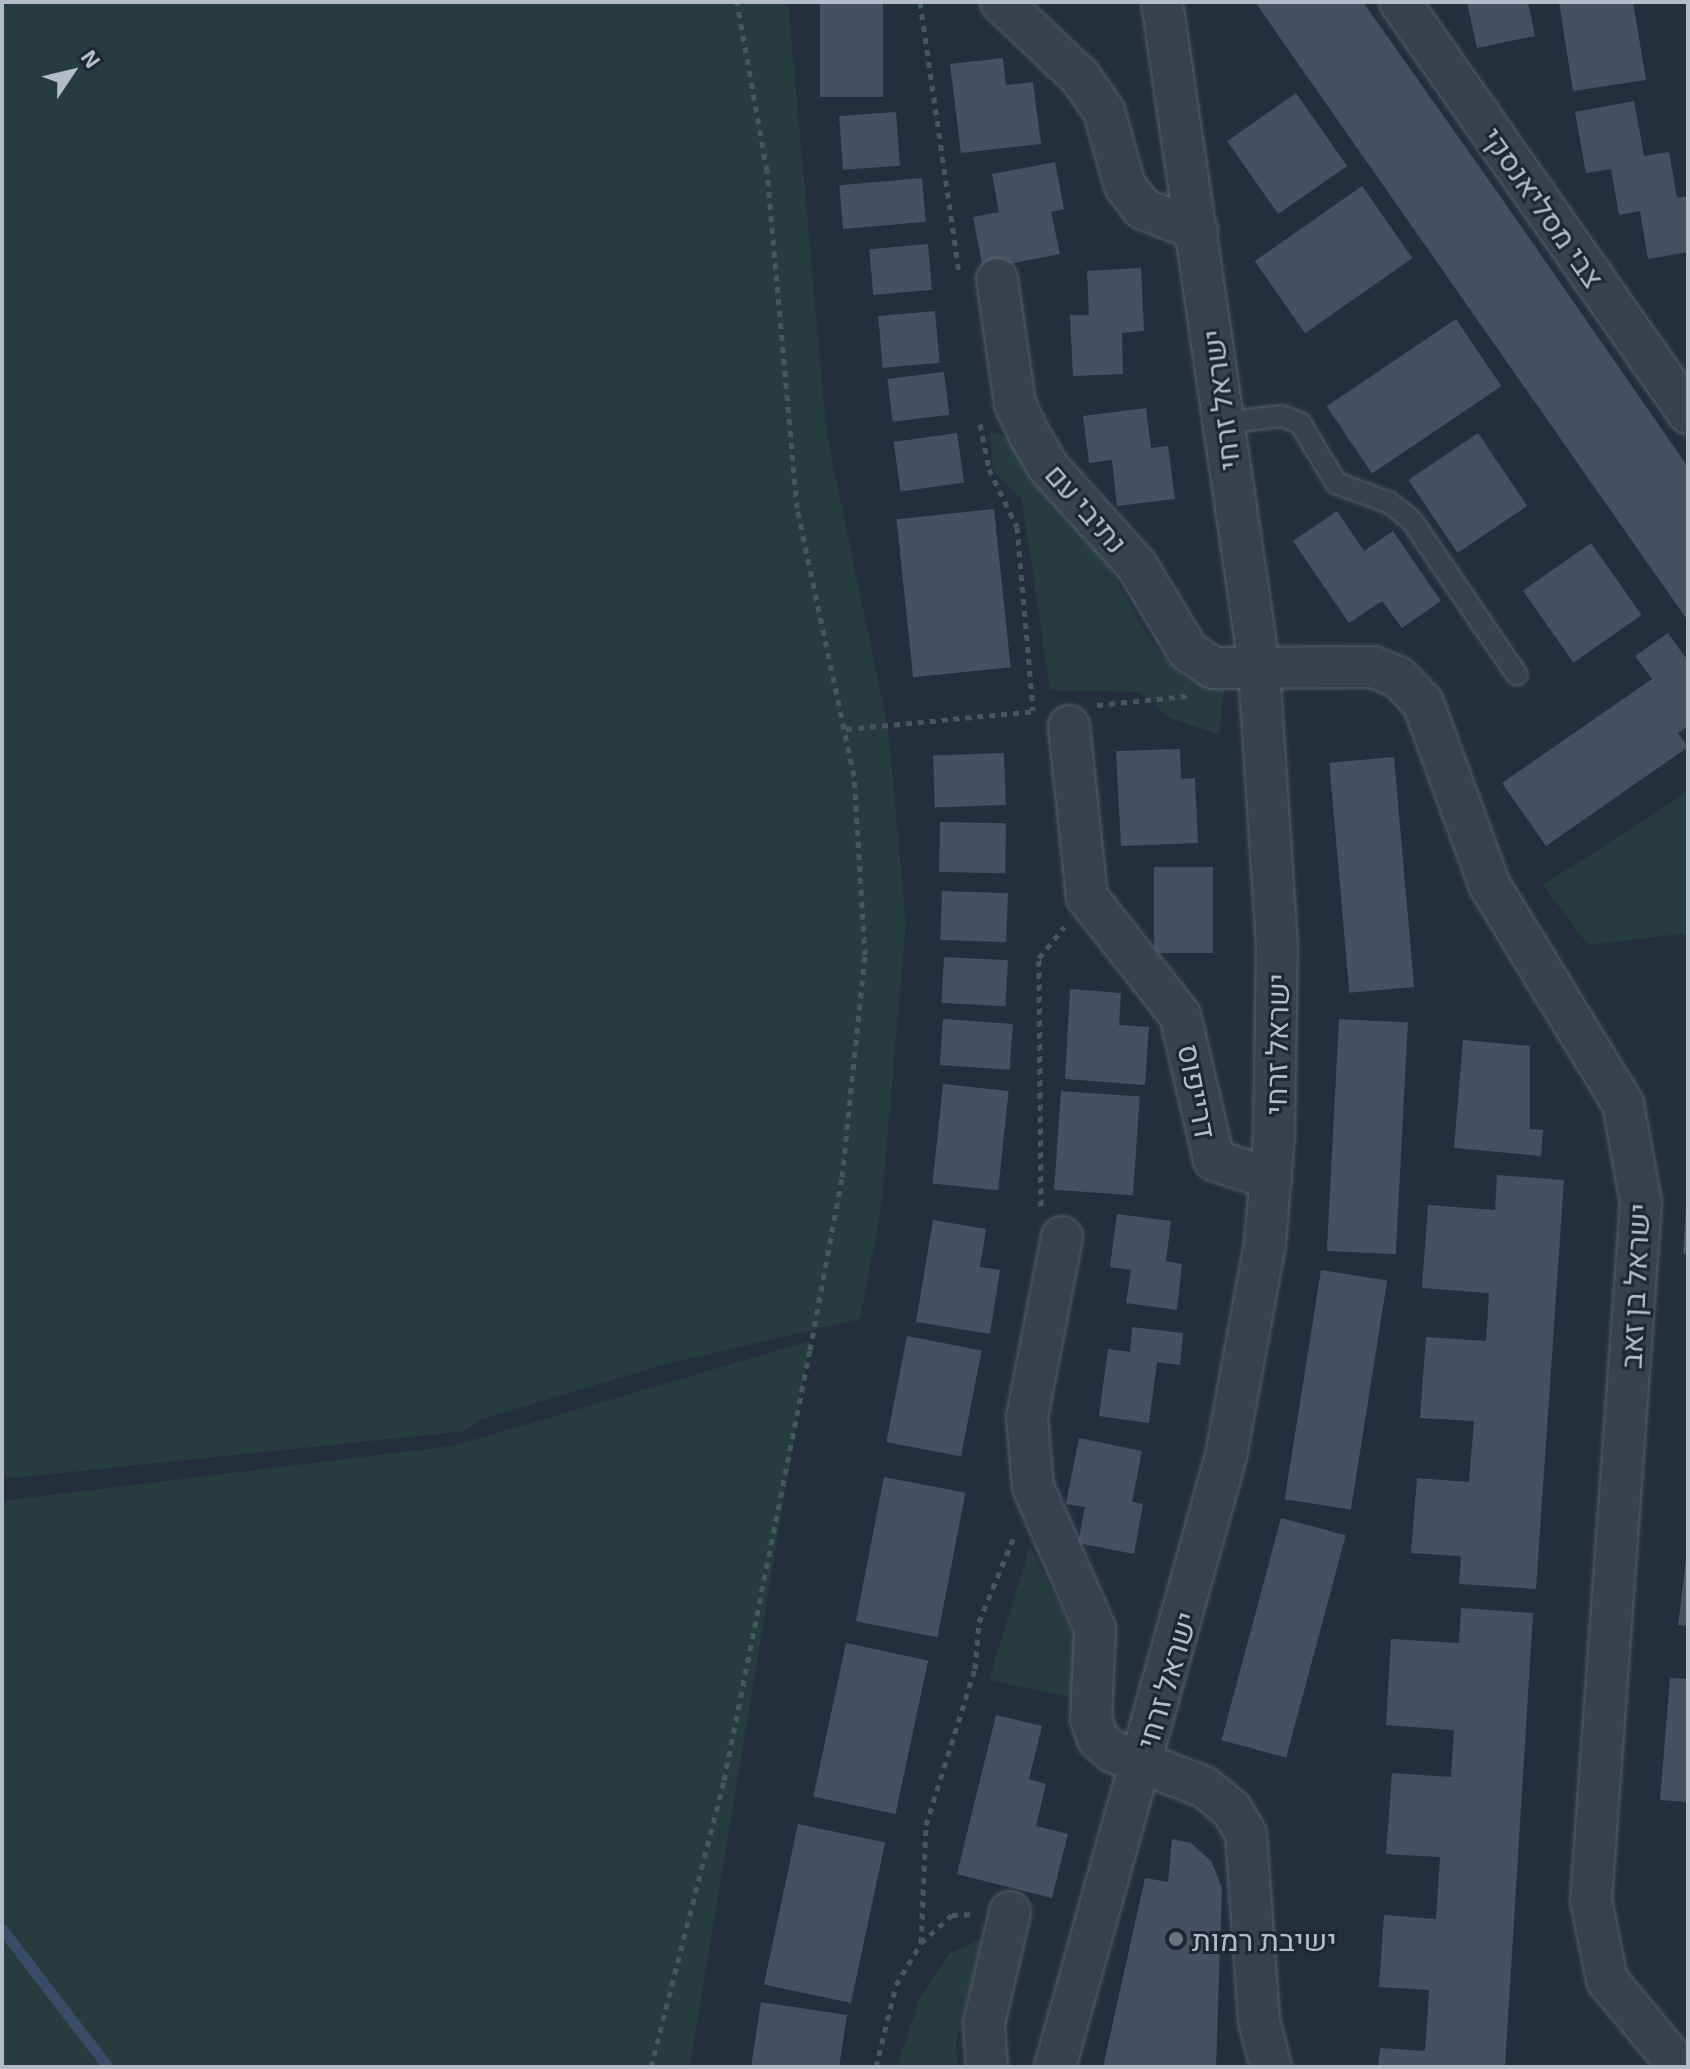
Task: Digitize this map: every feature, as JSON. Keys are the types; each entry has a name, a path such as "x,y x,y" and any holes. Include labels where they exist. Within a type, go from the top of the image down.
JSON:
{"street":[{"path":"1001,2 1080,77 1104,111 1125,186 1143,209 1197,230"},
{"name":"ישראל זרחי","path":"1055,2067 1226,1456 1271,1179 1277,947 1259,665 1162,2"},
{"name":"צבי מסליאנסקי","path":"1400,2 1688,413"},
{"name":"נתיבי עם","path":"997,279 1015,404 1049,468 1137,566 1188,651 1213,668 1259,665"},
{"name":"ישראל בן זאב","path":"1259,665 1373,667 1398,677 1423,703 1490,886 1623,1104 1641,1203 1591,1900 1607,1980 1679,2067"},
{"path":"1069,726 1087,897"},
{"name":"דרייפוס","path":"1087,897 1180,1015 1214,1160 1271,1179"},
{"path":"1062,1237 1027,1417 1033,1487 1095,1629 1091,1719 1098,1739 1141,1762 1204,1787 1232,1810 1246,1834 1259,2021 1271,2067"},
{"path":"987,2067 984,2024 1010,1912"}],"lane":[{"path":"1222,423 1282,416 1300,423 1336,483 1390,503 1412,521 1517,675"}],"path":[{"path":"651,2067 724,1780 810,1350 842,1177 865,955 854,776 797,508 767,171 737,2"},
{"path":"1062,1237 1035,1198 1039,958 1087,897"},
{"path":"921,1943 926,1825 975,1669 979,1622 1018,1524"},
{"path":"876,2067 896,1985 921,1943 952,1915 1010,1912"}],"green space":[{"path":"2,2 788,2 827,436 888,728 906,924 881,1210 860,1319 666,1364 479,1420 466,1431 2,1479"},
{"path":"990,432 1011,437 1109,568 1152,643 1186,679 1224,690 1219,735 1170,718 1139,692 1050,690 1022,500 993,470"},
{"path":"1688,792 1688,933 1588,945 1543,885"},
{"path":"810,1341 690,2067 2,2067 2,1501 453,1446"},
{"path":"1030,1546 1077,1642 1073,1698 989,1680"},
{"path":"982,1938 955,2048 960,2067 897,2067 920,1998 949,1954"}],"building":[{"path":"820,2 883,2 883,97 820,97"},
{"path":"1255,2 1363,2 1500,196 1688,467 1688,621"},
{"path":"1467,2 1528,2 1535,36 1477,48"},
{"path":"1559,2 1633,2 1646,80 1573,91"},
{"path":"1003,58 1006,85 1033,82 1041,144 961,153 950,64"},
{"path":"1296,93 1347,166 1278,214 1227,141"},
{"path":"1634,101 1644,156 1669,152 1677,198 1688,196 1688,252 1648,259 1640,211 1619,215 1611,169 1586,173 1575,112"},
{"path":"896,112 900,166 843,170 839,116"},
{"path":"1055,162 1064,209 1051,212 1060,254 983,269 973,217 999,212 992,174"},
{"path":"922,178 926,222 843,229 839,185"},
{"path":"1362,186 1412,258 1305,333 1255,261"},
{"path":"928,244 932,290 873,295 869,249"},
{"path":"1141,268 1144,331 1122,333 1123,374 1073,376 1070,315 1089,315 1087,271"},
{"path":"935,311 940,363 883,368 878,316"},
{"path":"1456,319 1501,386 1372,473 1327,406"},
{"path":"944,372 949,415 893,422 887,379"},
{"path":"1146,408 1151,448 1168,446 1175,499 1117,506 1112,460 1089,463 1083,416"},
{"path":"957,433 964,483 901,491 894,442"},
{"path":"1478,433 1527,506 1458,553 1408,480"},
{"path":"994,509 1011,667 913,677 897,519"},
{"path":"1337,511 1364,551 1393,531 1441,601 1402,628 1382,601 1349,623 1293,541"},
{"path":"1591,543 1641,615 1573,663 1523,591"},
{"path":"1668,633 1688,661 1688,726 1678,733 1688,747 1546,846 1502,783 1652,679 1635,656"},
{"path":"1180,749 1181,779 1195,778 1198,843 1121,846 1116,751"},
{"path":"1004,753 1006,805 935,807 933,755"},
{"path":"1394,757 1414,987 1349,993 1329,763"},
{"path":"940,822 1006,823 1005,873 939,872"},
{"path":"1154,867 1213,867 1213,953 1154,953"},
{"path":"942,891 1008,893 1006,942 940,940"},
{"path":"944,957 1008,960 1006,1006 942,1003"},
{"path":"1070,989 1121,993 1119,1025 1149,1027 1145,1085 1065,1079"},
{"path":"943,1019 1013,1024 1010,1070 940,1065"},
{"path":"1339,1019 1408,1023 1396,1254 1327,1251"},
{"path":"1463,1040 1530,1046 1530,1129 1543,1130 1541,1156 1454,1148"},
{"path":"943,1084 1009,1091 998,1190 933,1183"},
{"path":"1061,1091 1140,1097 1133,1195 1054,1190"},
{"path":"1497,1175 1564,1180 1536,1589 1459,1584 1461,1556 1411,1553 1417,1478 1469,1482 1474,1421 1420,1418 1426,1337 1486,1341 1489,1293 1422,1288 1428,1205 1495,1210"},
{"path":"1686,1207 1688,1254 1683,1254"},
{"path":"1117,1214 1171,1221 1166,1261 1182,1264 1177,1310 1126,1303 1131,1270 1110,1267"},
{"path":"933,1220 986,1229 980,1267 1000,1270 990,1334 916,1322"},
{"path":"1321,1270 1387,1280 1351,1510 1285,1499"},
{"path":"1132,1327 1183,1333 1180,1365 1157,1362 1149,1423 1099,1416 1108,1349 1130,1352"},
{"path":"907,1336 982,1351 961,1457 886,1442"},
{"path":"1079,1438 1142,1451 1132,1502 1143,1504 1134,1554 1078,1543 1085,1507 1066,1504"},
{"path":"884,1477 965,1493 937,1637 856,1621"},
{"path":"1281,1518 1346,1535 1286,1758 1221,1740"},
{"path":"1688,1543 1688,1626 1678,1625"},
{"path":"1461,1608 1533,1613 1505,2067 1378,2067 1380,2048 1425,2051 1429,1990 1379,1987 1384,1915 1436,1919 1440,1857 1386,1854 1392,1773 1451,1777 1454,1730 1386,1725 1391,1639 1459,1643"},
{"path":"846,1643 928,1660 896,1814 813,1797"},
{"path":"1670,1678 1688,1679 1688,1802 1660,1800"},
{"path":"996,1715 1042,1726 1029,1779 1046,1784 1036,1826 1068,1834 1052,1898 957,1874"},
{"path":"798,1824 885,1843 851,2003 764,1984"},
{"name":"ישיבת רמות","path":"1172,1839 1191,1843 1212,1862 1222,1888 1216,2067 1103,2067 1145,1878 1168,1882"},
{"path":"761,2002 847,2015 839,2067 751,2067"}],"waterway":[{"path":"2,1929 108,2067"}],"place":[{"name":"ישיבת רמות","path":"1176,1939"}]}
